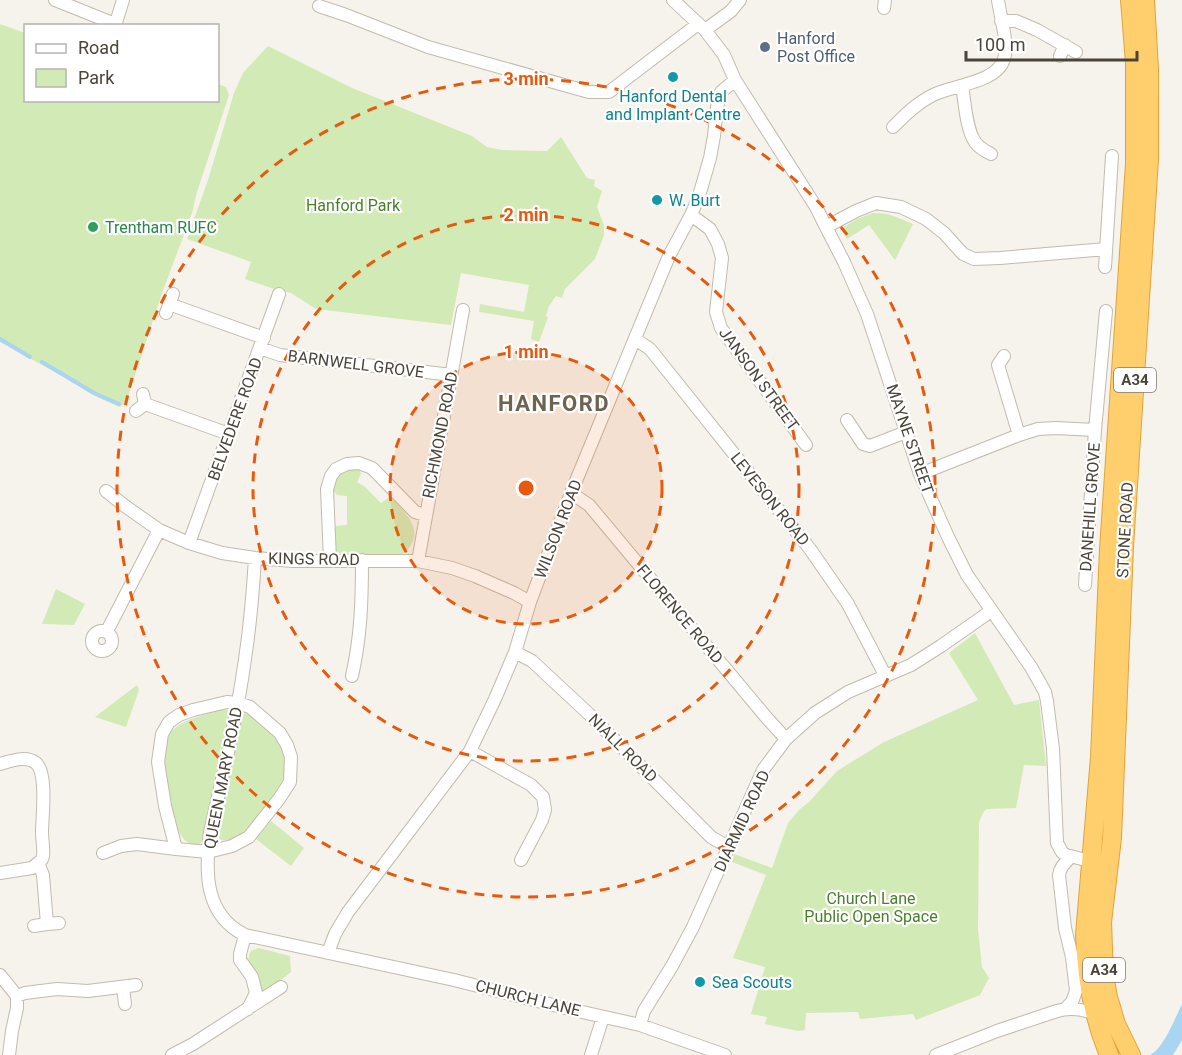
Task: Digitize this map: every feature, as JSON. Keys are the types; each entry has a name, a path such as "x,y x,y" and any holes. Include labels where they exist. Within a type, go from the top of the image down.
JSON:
{"highway":[{"name":"STONE ROAD","path":"1130,0 1135,63 1134,164 1109,549 1100,757 1100,863 1104,975 1116,1024 1131,1055"},
{"name":"STONE ROAD","path":"1109,1055 1095,1013 1088,976 1085,935 1100,863 1112,838 1124,536 1149,159 1149,69 1145,0"}],"street":[{"path":"55,0 113,24"},
{"path":"115,24 123,0"},
{"name":"MAYNE STREET","path":"673,0 701,27 724,56 735,80 816,207 867,314 920,474 948,537 967,575 1031,667 1045,692 1053,749 1057,843 1062,852 1071,856"},
{"path":"319,6 428,47 589,92 609,92 701,27 731,11 740,0"},
{"path":"894,127 912,107 934,94 994,74 1002,66 1006,47 998,0"},
{"path":"1001,21 1016,21 1037,30 1063,51 1076,52"},
{"name":"WILSON ROAD","path":"328,953 335,934 348,912 470,751 495,699 571,493 669,256 699,196 710,158 721,92 735,80"},
{"path":"962,86 969,131 980,148 991,154"},
{"path":"1105,267 1112,156"},
{"path":"826,226 876,203 901,207 926,219 944,233 963,254 974,258 1106,249"},
{"name":"JANSON STREET","path":"691,215 710,230 718,244 722,258 716,312 721,328 806,445"},
{"name":"BELVEDERE ROAD","path":"189,543 279,294"},
{"name":"BARNWELL GROVE","path":"170,303 262,343 280,355 452,375"},
{"name":"RICHMOND ROAD","path":"418,561 463,309"},
{"name":"DANEHILL GROVE","path":"1083,580 1103,314"},
{"name":"LEVESON ROAD","path":"635,339 650,349 810,549 848,604 885,675"},
{"path":"997,360 1019,435"},
{"path":"141,403 229,434"},
{"path":"847,420 863,444 870,446 906,432"},
{"name":"DANEHILL GROVE","path":"920,474 1038,429 1095,430"},
{"path":"330,560 327,489 331,476 336,469 342,466 359,463 372,468 415,512 425,514"},
{"name":"KINGS ROAD","path":"106,491 159,530 189,543 222,553 293,561 418,561 452,568 475,576 514,593 530,603"},
{"name":"FLORENCE ROAD","path":"571,493 589,505 786,739"},
{"path":"107,631 159,530"},
{"name":"QUEEN MARY ROAD","path":"255,558 250,618 238,703 210,832 209,883 218,912 235,930 245,935 328,953"},
{"path":"352,676 362,619 362,560"},
{"name":"DIARMID ROAD","path":"640,1025 644,1011 693,927 763,770 786,739 815,713 848,692 911,664 991,611"},
{"name":"NIALL ROAD","path":"514,652 532,662 590,715 711,837 728,847"},
{"path":"103,853 121,846 137,844 176,849 208,852 232,846 249,837 290,782 291,757 280,733 250,707 227,702 193,710 169,722 162,734 158,762 165,806 176,849"},
{"path":"470,751 531,785 543,797 545,810 542,820 519,864"},
{"path":"0,764 30,759 38,765 44,802 43,859 32,868 0,873"},
{"path":"1065,1009 1072,1002 1076,991 1072,957 1065,927 1060,870 1071,856 1100,863"},
{"path":"34,926 53,923 38,863"},
{"path":"245,935 240,960 252,976 256,993 247,1010"},
{"name":"CHURCH LANE","path":"328,953 454,980 640,1025 725,1055"},
{"path":"0,975 17,996 9,1055"},
{"path":"17,996 57,989 88,991 130,986 125,1004"},
{"path":"172,1055 196,1050 281,987"},
{"path":"936,1055 997,1031 1065,1009 1095,1013"},
{"path":"591,1055 603,1017"}],"green space":[{"name":"Trentham RUFC","path":"0,24 24,33 24,102 219,102 219,84 226,87 229,95 192,213 161,296 126,403 119,407 93,395 0,342"},
{"name":"Hanford Park","path":"268,46 352,88 472,136 487,147 502,150 547,151 561,137 587,178 595,180 594,186 602,191 597,207 604,225 604,235 595,259 565,289 562,298 556,296 549,306 546,316 548,317 539,342 531,339 534,321 479,312 480,304 524,312 529,285 461,273 451,325 316,309 291,293 245,279 251,262 187,239 208,180 234,93 243,73"},
{"path":"873,213 889,214 913,224 895,260 869,225 847,239 841,229"},
{"path":"353,468 359,469 361,474 357,482 381,503 391,496 408,517 414,531 414,538 403,554 341,554 336,551 333,531 336,526 347,525 347,496 337,495 333,491 340,472"},
{"path":"56,589 85,604 74,625 42,624"},
{"name":"Church Lane Public Open Space","path":"975,633 1014,705 1039,700 1046,766 1024,765 1016,808 987,809 979,822 978,930 982,967 989,978 980,995 916,1020 913,1014 860,1019 858,1012 806,1013 805,1030 798,1031 765,1024 767,1017 751,1014 765,967 733,958 766,875 732,862 734,854 772,868 788,823 837,771 884,742 978,700 949,653"},
{"path":"137,685 139,690 126,727 95,717"},
{"path":"223,709 228,710 232,716 204,838 200,844 192,845 180,834 172,813 165,775 166,742 177,726 196,717"},
{"path":"245,713 275,738 283,750 286,762 284,778 244,833 231,840 216,840 214,836 240,717"},
{"path":"271,821 304,848 291,866 256,839"},
{"path":"259,948 290,956 291,972 262,995 249,967 251,951"}],"water":[{"path":"1182,1004 1182,1040 1173,1055 1150,1055 1160,1046"}],"waterway":[{"path":"0,339 30,357"},
{"path":"42,362 94,393 119,404"}],"place":[{"name":"Hanford Post Office","path":"765,47"},
{"name":"Hanford Dental and Implant Centre","path":"673,77"},
{"name":"W. Burt","path":"657,200"},
{"name":"Trentham RUFC","path":"93,227"},
{"name":"Sea Scouts","path":"700,982"}],"district":[{"name":"HANFORD","path":"554,403"}]}
